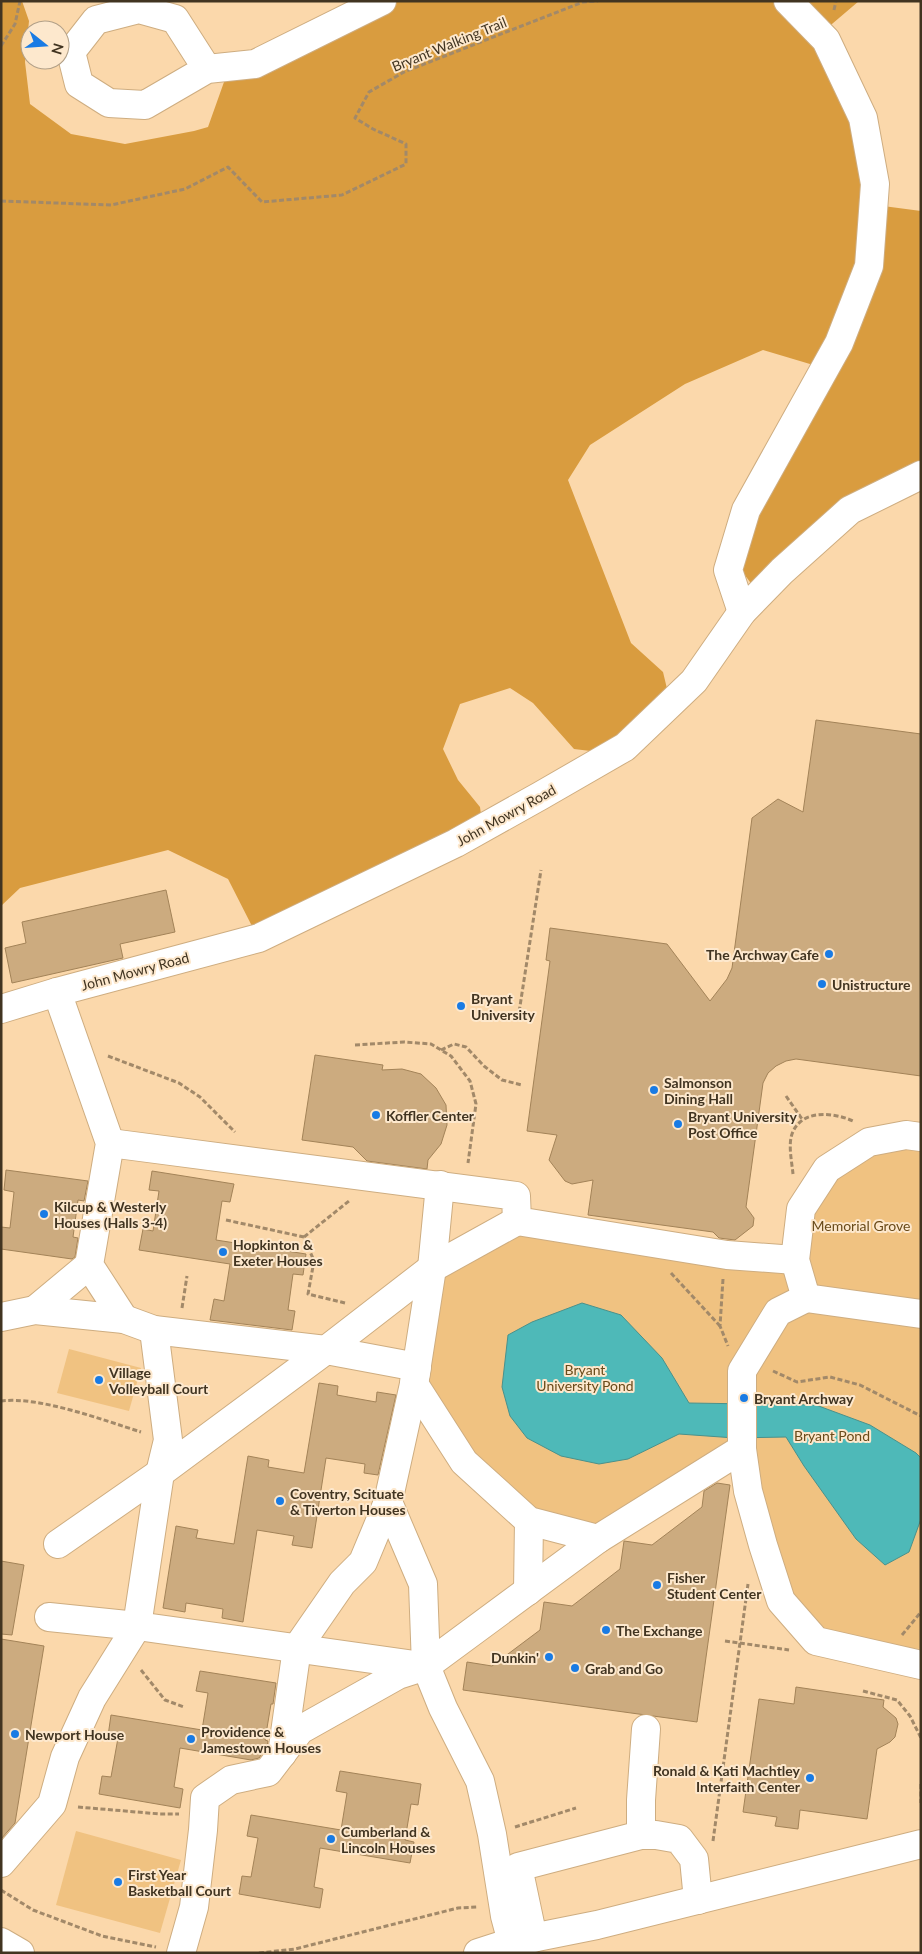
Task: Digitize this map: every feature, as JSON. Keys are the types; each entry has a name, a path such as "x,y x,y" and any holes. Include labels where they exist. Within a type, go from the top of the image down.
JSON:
{"street":[{"path":"207,69 176,19 139,9 96,20 71,52 79,84 109,103 145,106 207,69 255,64 382,1"},
{"path":"742,612 728,570 746,510 839,343 869,266 875,184 863,118 826,40 788,1"},
{"name":"John Mowry Road","path":"1,1009 57,992 259,938 456,843 625,747 694,681 742,612 782,571 850,510 921,475"},
{"path":"35,1310 89,1265 110,1143 57,992"},
{"path":"806,1298 795,1260 800,1209 826,1169 869,1142 906,1135 921,1137"},
{"path":"110,1143 516,1196 516,1221"},
{"path":"282,1755 297,1648 342,1583 363,1562 388,1502 416,1375 432,1268 452,1187"},
{"path":"58,1544 160,1473 370,1317 432,1268 516,1221 726,1255 795,1260"},
{"path":"89,1265 124,1319"},
{"path":"920,1665 816,1641 781,1601 748,1491 742,1449 744,1375 778,1312 806,1298 921,1314"},
{"path":"1,1317 35,1310 124,1319 154,1330 326,1350 416,1375 464,1462 529,1521 598,1539"},
{"path":"1,1863 52,1804 65,1757 92,1698 131,1635 160,1473 168,1440 154,1330"},
{"path":"172,1951 194,1907 205,1798 231,1780 268,1772 300,1730 398,1675 426,1666 598,1539 742,1449"},
{"path":"388,1502 423,1584 426,1666 442,1708 480,1781 492,1834 505,1916 523,1940"},
{"path":"528,1591 529,1521"},
{"path":"49,1616 131,1635 297,1648 426,1666"},
{"path":"641,1835 641,1800 646,1729"},
{"path":"523,1940 518,1867 641,1835 656,1834 678,1839 694,1859 698,1900"},
{"path":"478,1953 523,1940 597,1925 921,1844"},
{"path":"1,1942 20,1953"}],"path":[{"path":"1,46 15,24 20,1"},
{"name":"Bryant Walking Trail","path":"1,201 111,205 185,189 228,167 262,202 342,196 406,164 406,144 355,118 369,92 404,72 583,2 598,1"},
{"path":"518,1019 541,870"},
{"path":"355,1044 404,1042 431,1044 451,1056 470,1081 476,1104 452,1187"},
{"path":"74,1044 179,1083 200,1097 265,1163"},
{"path":"441,1050 454,1044 466,1047 484,1066 502,1080 522,1085"},
{"path":"786,1096 802,1119"},
{"path":"809,1196 794,1180 791,1156 791,1135 802,1119 823,1113 846,1118 863,1125 869,1142"},
{"path":"226,1220 304,1236 377,1179"},
{"path":"304,1236 314,1261 308,1294 343,1302 370,1317"},
{"path":"726,1255 720,1326 725,1341 744,1375 797,1382 830,1377 860,1385 921,1416"},
{"path":"668,1270 720,1326"},
{"path":"1,1401 16,1399 46,1405 168,1440"},
{"path":"712,1844 749,1578"},
{"path":"131,1635 143,1674 165,1700 184,1707"},
{"path":"725,1641 794,1651"},
{"path":"863,1691 898,1700 910,1716 921,1738"},
{"path":"921,1784 921,1803"},
{"path":"52,1804 160,1814 190,1814 205,1798"},
{"path":"492,1834 576,1808"},
{"path":"1,1890 34,1910 102,1936 172,1951"},
{"path":"259,1953 295,1949 458,1908 482,1907 505,1916"}],"green space":[{"path":"921,1137 921,1649 816,1641 781,1601 742,1450 598,1539 529,1521 464,1462 417,1367 432,1268 517,1221 795,1260 801,1209 827,1169"},
{"name":"Village Volleyball Court","path":"69,1349 141,1368 129,1411 57,1393"},
{"name":"First Year Basketball Court","path":"76,1831 181,1860 160,1933 56,1905"}],"shaded area":[{"path":"1,1 22,1 29,20 20,20 20,70 26,70 30,104 71,134 125,144 208,127 229,68 386,1 859,1 812,41 859,133 868,204 921,211 921,472 753,586 735,562 820,367 763,350 685,384 590,445 568,480 631,643 663,672 669,697 599,752 574,749 533,703 510,688 460,704 443,749 458,780 480,807 483,829 256,934 228,879 168,850 20,888 1,906"}],"water":[{"path":"582,1303 621,1315 662,1358 689,1403 816,1405 870,1425 916,1453 921,1458 921,1519 909,1552 885,1565 856,1539 804,1466 786,1437 735,1438 679,1434 628,1459 599,1464 561,1456 527,1438 510,1416 502,1387 508,1335 532,1322"}],"building":[{"name":"Unistructure","path":"816,720 921,734 921,1076 796,1059 776,1066 768,1073 763,1083 746,1207 754,1218 753,1226 735,1240 719,1238 713,1232 588,1215 593,1180 572,1184 565,1181 549,1160 557,1135 527,1131 550,961 546,960 550,928 667,944 710,1001 727,979 732,968 752,818 778,799 803,812"},
{"path":"166,890 175,932 120,944 123,958 12,983 5,948 26,943 22,922"},
{"name":"Koffler Center","path":"315,1055 383,1065 382,1070 402,1069 421,1074 436,1088 446,1105 447,1125 441,1144 428,1160 427,1169 367,1161 353,1147 302,1140"},
{"name":"Kilcup & Westerly Houses (Halls 3-4)","path":"6,1170 88,1181 84,1201 78,1200 73,1237 78,1238 75,1257 72,1259 1,1249 1,1227 10,1228 14,1192 4,1190"},
{"name":"Hopkinton & Exeter Houses","path":"152,1171 234,1184 230,1202 222,1201 216,1240 306,1254 303,1275 293,1274 288,1310 295,1311 292,1330 210,1320 214,1299 224,1301 230,1264 139,1250 143,1229 153,1231 159,1191 149,1190"},
{"name":"Coventry, Scituate & Tiverton Houses","path":"319,1383 338,1386 337,1395 376,1402 377,1392 396,1395 378,1475 364,1473 365,1464 326,1458 312,1548 292,1545 294,1536 257,1530 243,1622 222,1618 223,1609 186,1603 185,1612 163,1608 176,1526 198,1530 196,1538 234,1544 248,1456 269,1460 268,1467 304,1473"},
{"name":"Fisher Student Center","path":"717,1483 730,1485 697,1722 463,1690 467,1662 492,1666 540,1630 544,1602 572,1606 620,1569 624,1541 652,1545 702,1507 704,1491"},
{"path":"1,1561 24,1565 12,1635 1,1634"},
{"name":"Newport House","path":"1,1639 44,1646 15,1823 1,1839"},
{"name":"Providence & Jamestown Houses","path":"200,1671 276,1683 265,1740 268,1741 267,1747 259,1758 251,1760 180,1748 174,1787 183,1789 180,1808 99,1794 102,1776 111,1777 118,1738 108,1736 111,1715 202,1730 208,1693 196,1691"},
{"name":"Ronald & Kati Machtley Interfaith Center","path":"796,1687 884,1700 883,1707 896,1718 898,1724 895,1737 877,1749 867,1819 800,1810 798,1829 775,1826 777,1817 743,1812 759,1699 794,1704"},
{"name":"Cumberland & Lincoln Houses","path":"340,1771 421,1784 418,1805 411,1804 405,1840 414,1842 410,1863 320,1848 314,1887 323,1889 320,1908 239,1894 242,1876 251,1877 258,1838 247,1836 251,1815 341,1830 347,1793 336,1791"}],"place":[{"name":"The Archway Cafe","path":"829,954"},
{"name":"Unistructure","path":"822,984"},
{"name":"Bryant University","path":"461,1006"},
{"name":"Salmonson Dining Hall","path":"654,1090"},
{"name":"Koffler Center","path":"376,1115"},
{"name":"Bryant University Post Office","path":"678,1124"},
{"name":"Kilcup & Westerly Houses (Halls 3-4)","path":"44,1214"},
{"name":"Hopkinton & Exeter Houses","path":"223,1252"},
{"name":"Village Volleyball Court","path":"99,1380"},
{"name":"Bryant Archway","path":"744,1398"},
{"name":"Coventry, Scituate & Tiverton Houses","path":"280,1501"},
{"name":"Fisher Student Center","path":"657,1585"},
{"name":"The Exchange","path":"606,1630"},
{"name":"Dunkin'","path":"549,1657"},
{"name":"Grab and Go","path":"575,1668"},
{"name":"Newport House","path":"15,1734"},
{"name":"Providence & Jamestown Houses","path":"191,1739"},
{"name":"Ronald & Kati Machtley Interfaith Center","path":"810,1778"},
{"name":"Cumberland & Lincoln Houses","path":"331,1839"},
{"name":"First Year Basketball Court","path":"118,1882"}],"park label":[{"name":"Memorial Grove","path":"861,1225"},
{"name":"Bryant University Pond","path":"585,1378"},
{"name":"Bryant Pond","path":"832,1435"}]}
